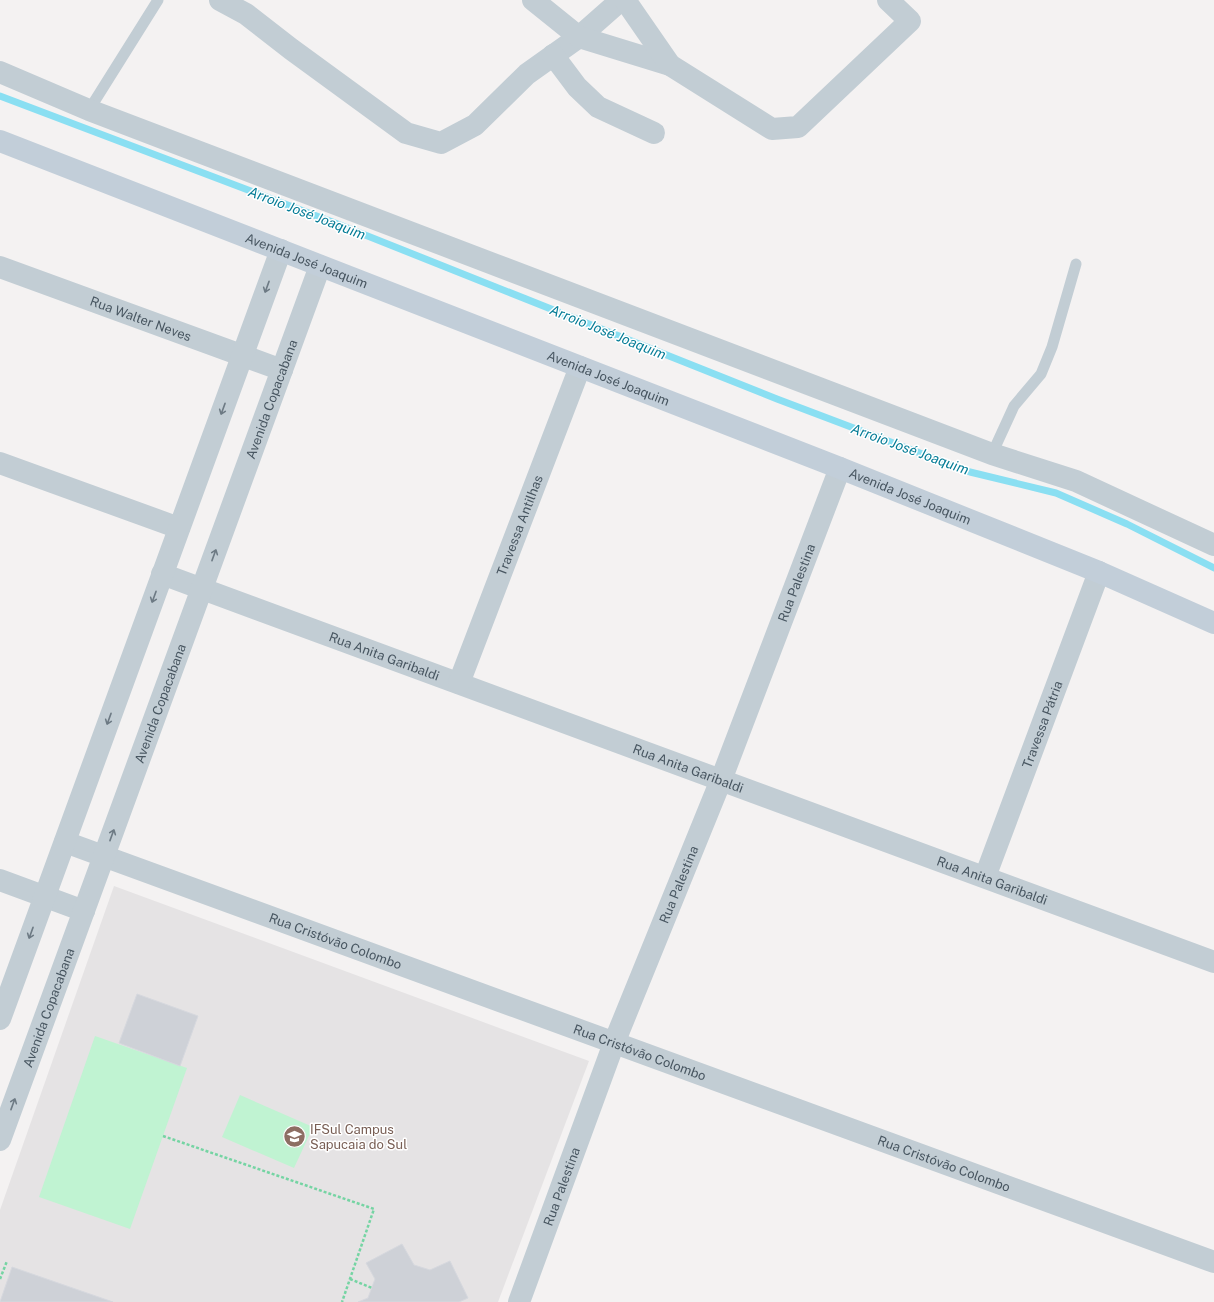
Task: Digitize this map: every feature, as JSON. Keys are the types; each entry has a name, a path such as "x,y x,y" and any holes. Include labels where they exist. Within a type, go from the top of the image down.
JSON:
{"main road":[{"name":"Avenida José Joaquim","path":"0,141 840,468 1099,572 1214,623"}],"street":[{"path":"220,0 246,14 291,49 406,133 441,143 475,125 527,74 579,37 620,0"},
{"path":"533,0 579,37 670,65 772,129 798,127 910,21 888,0"},
{"path":"625,0 670,65"},
{"path":"553,56 577,87 598,107 654,133"},
{"path":"0,72 90,110 992,454 1076,481 1214,545"},
{"path":"0,1019 280,250"},
{"name":"Avenida Copacabana","path":"0,1140 320,266"},
{"name":"Rua Walter Neves","path":"0,267 282,370"},
{"name":"Travessa Antilhas","path":"459,683 580,367"},
{"path":"0,464 179,528"},
{"name":"Rua Palestina","path":"519,1302 614,1042 721,780 840,468"},
{"name":"Travessa Pátria","path":"985,877 1099,572"},
{"name":"Rua Anita Garibaldi","path":"162,574 1214,962"},
{"name":"Rua Cristóvão Colombo","path":"65,842 1214,1262"},
{"path":"0,880 84,911"}],"lane":[{"path":"90,110 158,0"},
{"path":"992,454 1014,406 1028,390 1044,367 1052,347 1076,264"}],"path":[{"path":"163,1136 374,1209 342,1302"},
{"path":"0,1279 7,1261"},
{"path":"350,1279 372,1288"}],"shaded area":[{"name":"IFSul Campus Sapucaia do Sul","path":"114,886 589,1061 498,1302 0,1302 0,1210"}],"green space":[{"path":"95,1036 187,1068 130,1229 39,1197"},
{"path":"240,1095 313,1127 294,1168 222,1137"}],"building":[{"path":"137,994 198,1016 180,1066 119,1043"},
{"path":"402,1244 414,1265 430,1270 450,1261 468,1298 459,1302 358,1302 368,1298 375,1279 366,1263"},
{"path":"12,1267 113,1302 0,1302"}],"waterway":[{"name":"Arroio José Joaquim","path":"0,96 335,223 777,399 970,472 1056,493 1127,524 1214,568"}],"place":[{"name":"IFSul Campus Sapucaia do Sul","path":"294,1136"}]}
